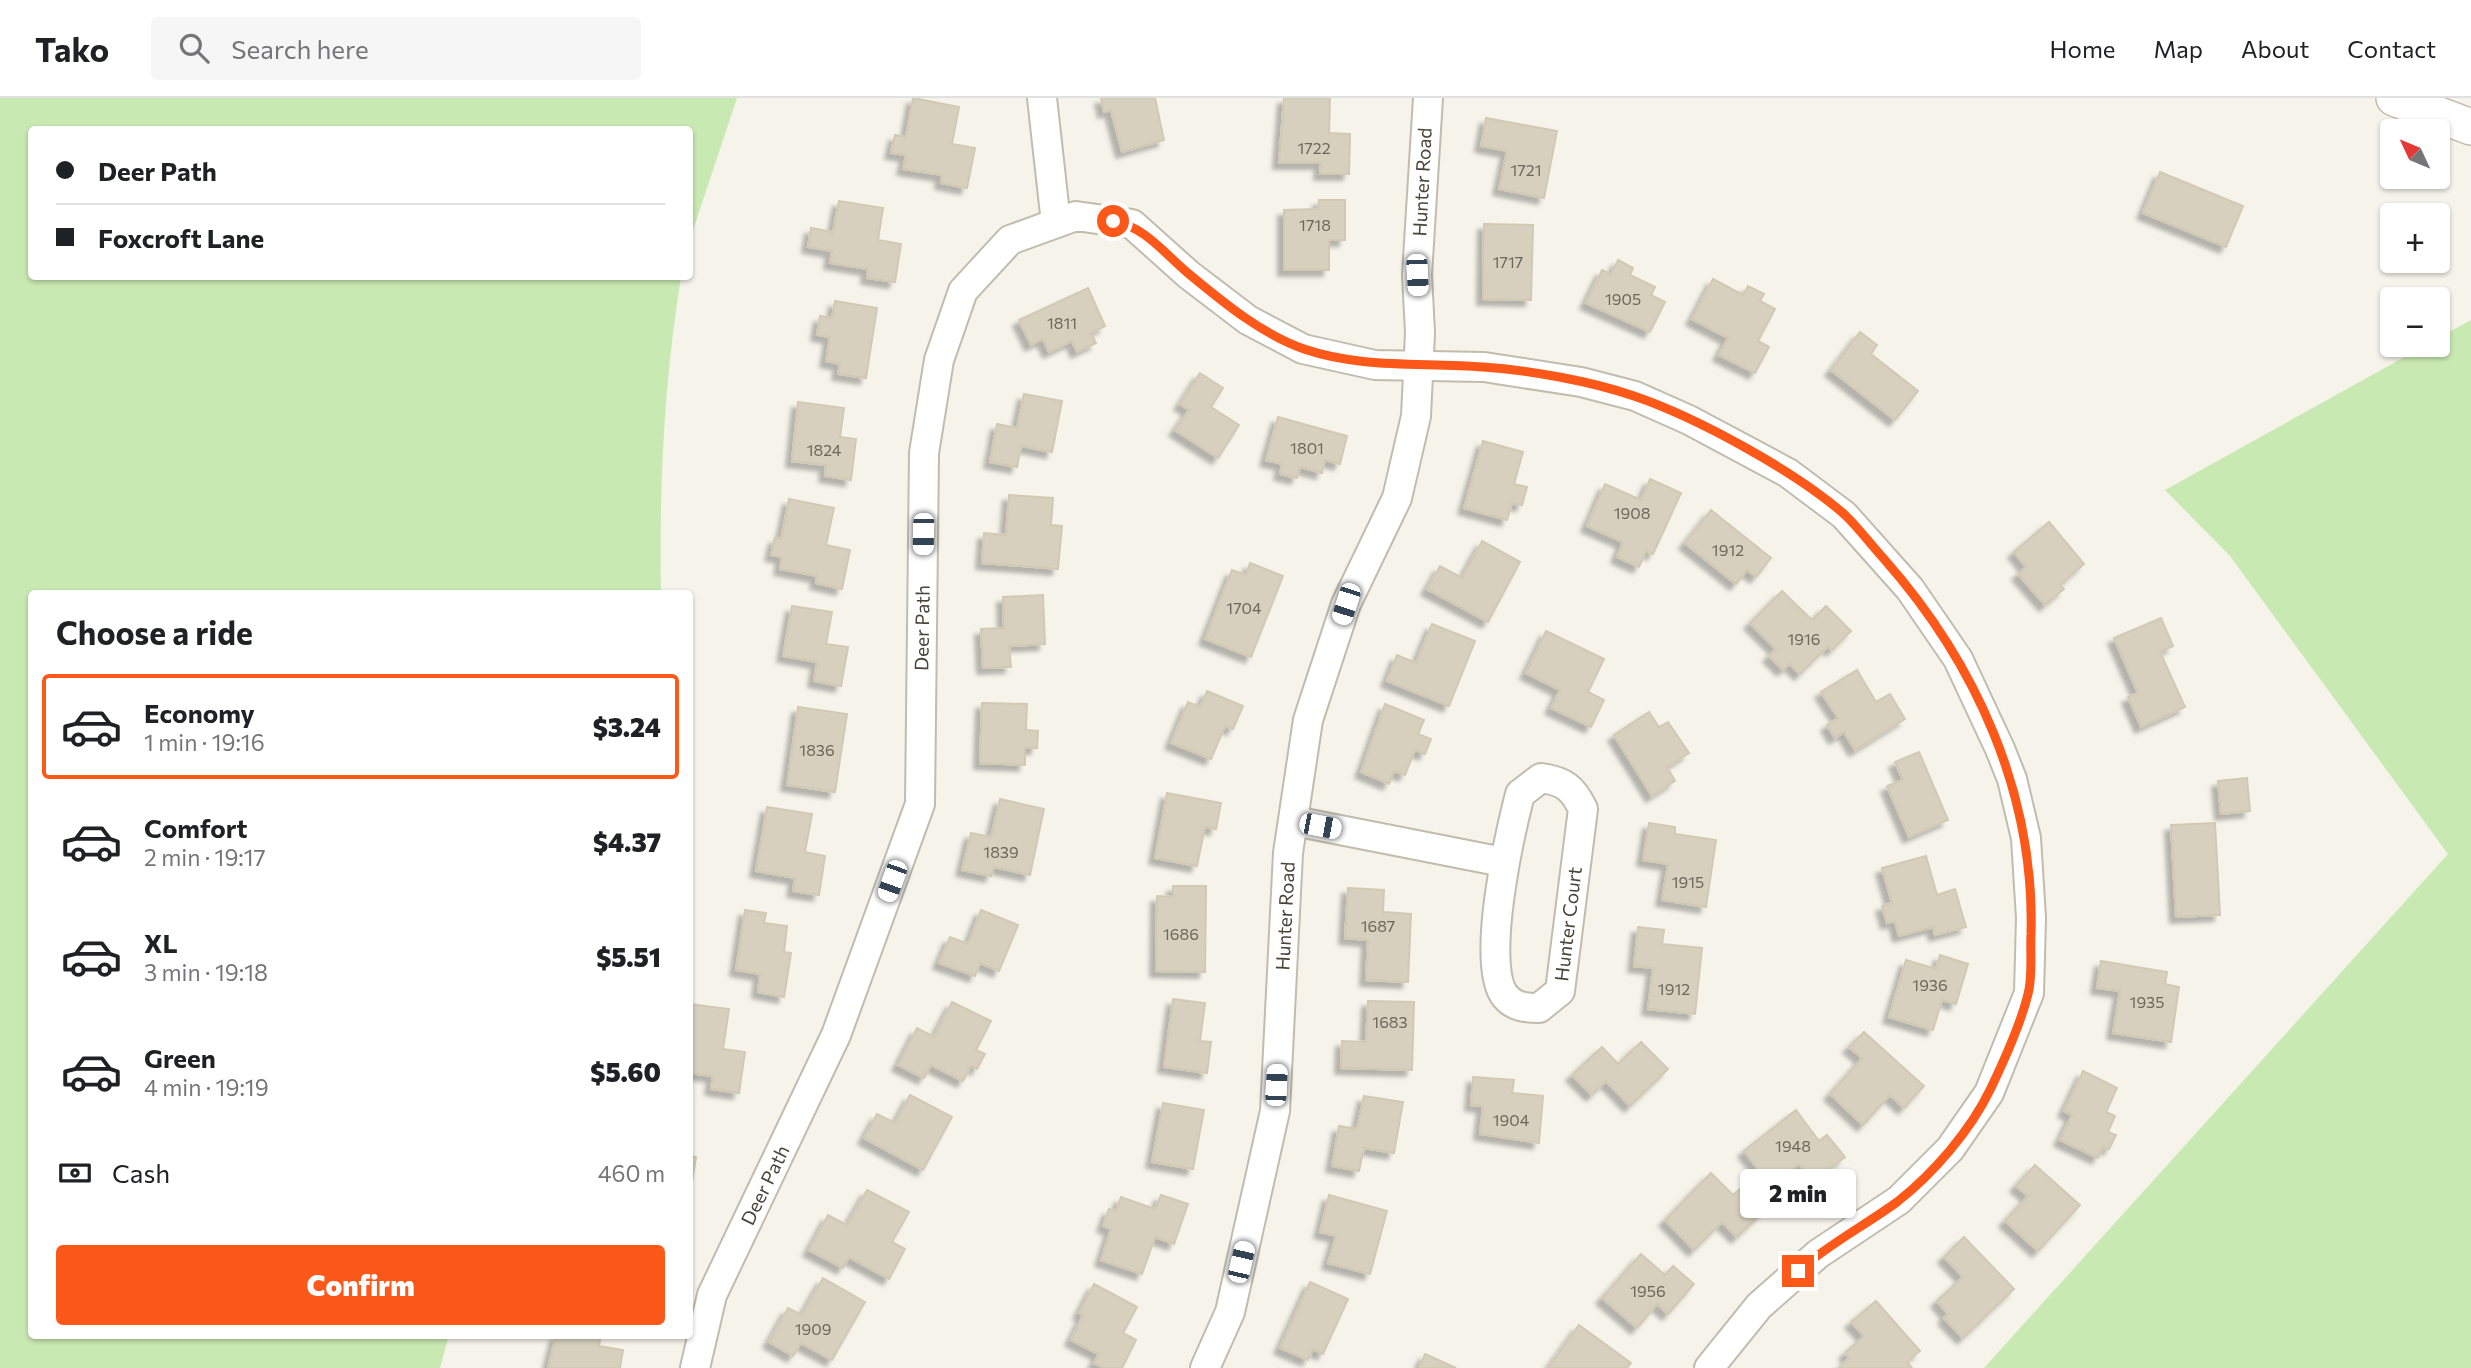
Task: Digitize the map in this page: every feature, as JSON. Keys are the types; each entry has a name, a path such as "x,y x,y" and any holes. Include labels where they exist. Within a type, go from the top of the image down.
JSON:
{"street":[{"path":"1042,98 1056,223"},
{"name":"Hunter Road","path":"1205,1368 1230,1312 1275,1111 1288,853 1308,720 1346,604 1397,498 1416,416 1419,367 1417,275 1428,98"},
{"path":"2394,98 2471,127"},
{"name":"Deer Path","path":"695,1368 712,1295 836,1035 920,804 924,453 939,360 963,291 1010,240 1076,216 1132,224 1189,275 1248,320 1303,349 1375,365 1484,367 1581,382 1635,396 1689,420 1788,474 1844,515 1910,589 1958,659 2012,779 2025,838 2030,888 2029,993 1989,1093 1950,1149 1899,1200 1818,1254 1759,1306 1709,1368"},
{"name":"Hunter Court","path":"1541,778 1562,783 1574,791 1583,809 1562,981 1560,991 1539,1008 1521,1008 1506,997 1495,971 1503,862 1520,794 1541,778"},
{"path":"1294,821 1503,862"}],"green space":[{"path":"0,98 737,98 693,230 693,126 28,126 28,280 681,280 670,356 664,434 661,590 28,590 28,1339 448,1339 440,1368 0,1368"},
{"path":"2471,320 2471,1368 1984,1368 2448,854 2230,556 2165,490 2404,357 2450,357 2450,331"}],"building":[{"path":"913,98 959,107 952,144 975,148 967,188 941,183 942,175 903,169 906,155 891,153 895,135 906,137"},
{"path":"1101,98 1155,98 1164,140 1122,152 1111,110 1104,112"},
{"path":"1284,98 1330,98 1329,133 1350,134 1349,174 1320,174 1321,163 1279,163"},
{"path":"1486,118 1557,131 1544,198 1499,189 1507,151 1481,146"},
{"path":"2160,172 2243,206 2226,247 2143,213"},
{"path":"1319,200 1345,200 1345,240 1329,240 1329,270 1284,270 1284,210 1318,209"},
{"path":"839,201 883,208 878,240 901,244 895,282 867,278 868,269 830,263 832,251 808,247 811,228 833,232"},
{"path":"1484,224 1533,225 1531,300 1483,299"},
{"path":"1618,260 1633,268 1630,275 1655,287 1651,295 1665,302 1650,332 1586,303 1602,270 1611,274"},
{"path":"1713,279 1743,295 1748,286 1764,294 1760,301 1775,309 1758,341 1769,347 1755,373 1719,355 1728,338 1692,319"},
{"path":"1088,288 1105,326 1091,333 1096,343 1077,352 1072,341 1049,352 1043,339 1031,345 1019,320"},
{"path":"835,301 877,308 866,378 838,374 840,364 826,361 830,337 817,335 820,316 832,318"},
{"path":"1860,332 1877,345 1871,354 1918,391 1895,420 1831,370"},
{"path":"1200,373 1223,388 1211,407 1239,425 1218,458 1175,430 1189,410 1180,404"},
{"path":"1024,394 1062,401 1052,452 1021,446 1017,467 990,462 997,424 1017,428"},
{"path":"798,402 844,408 840,437 856,439 851,480 825,476 826,465 792,461"},
{"path":"1278,417 1347,436 1340,464 1325,460 1322,473 1300,467 1297,478 1280,474 1282,464 1266,460"},
{"path":"1483,441 1523,452 1514,484 1527,487 1522,505 1512,503 1507,520 1464,508"},
{"path":"1650,479 1681,493 1653,554 1646,551 1639,567 1617,557 1623,542 1587,526 1605,484 1641,500"},
{"path":"1009,495 1053,498 1051,525 1062,526 1058,569 982,563 984,533 1006,535"},
{"path":"789,499 834,508 826,545 850,550 842,589 816,583 817,576 780,569 782,557 771,555 775,538 781,539"},
{"path":"1711,510 1771,558 1756,577 1747,570 1736,584 1685,543"},
{"path":"2049,522 2084,564 2060,585 2064,589 2045,605 2018,574 2026,567 2014,552"},
{"path":"1482,541 1520,562 1488,622 1427,589 1440,566 1462,578"},
{"path":"1250,563 1283,576 1251,657 1205,639 1232,570 1246,575"},
{"path":"1782,591 1812,620 1826,606 1851,631 1832,650 1828,646 1800,674 1790,664 1783,670 1769,656 1776,649 1750,623"},
{"path":"1043,595 1045,644 1009,646 1011,667 983,668 981,629 1004,628 1003,597"},
{"path":"792,606 832,612 826,644 848,647 841,686 814,681 817,662 783,656"},
{"path":"2161,618 2173,646 2160,652 2185,707 2141,727 2128,697 2138,693 2114,638"},
{"path":"1432,624 1475,641 1449,706 1387,681 1397,655 1416,663"},
{"path":"1546,631 1604,659 1588,692 1604,700 1591,727 1551,708 1560,690 1526,673"},
{"path":"1857,670 1876,702 1890,694 1905,719 1855,750 1844,732 1835,738 1827,725 1838,718 1821,692"},
{"path":"1207,691 1243,706 1233,729 1225,726 1211,759 1171,743 1188,702 1200,707"},
{"path":"982,703 1027,704 1026,730 1038,731 1037,748 1025,748 1025,765 980,763"},
{"path":"1385,704 1424,720 1418,734 1431,739 1425,754 1415,750 1405,775 1394,771 1389,784 1361,772"},
{"path":"798,707 847,714 835,792 787,785"},
{"path":"1649,712 1659,727 1668,722 1689,753 1667,767 1675,781 1652,796 1614,735"},
{"path":"1919,752 1948,820 1909,837 1887,786 1903,780 1895,762"},
{"path":"2247,778 2250,811 2221,814 2218,781"},
{"path":"1167,793 1221,803 1216,829 1205,827 1197,866 1155,858"},
{"path":"1000,799 1044,809 1030,875 994,867 991,876 962,870 971,833 991,837"},
{"path":"767,807 812,814 805,852 825,856 819,895 793,891 795,878 756,871"},
{"path":"1649,823 1675,827 1675,834 1716,840 1706,907 1662,900 1668,864 1643,860"},
{"path":"2215,823 2220,915 2176,917 2171,825"},
{"path":"1926,856 1937,895 1955,889 1966,927 1935,935 1933,927 1899,936 1895,921 1887,923 1882,906 1892,903 1882,868"},
{"path":"1173,886 1206,886 1205,972 1156,971 1157,896 1173,897"},
{"path":"1348,888 1384,890 1383,912 1411,914 1408,982 1366,980 1368,940 1345,938"},
{"path":"745,910 766,913 764,923 787,926 784,952 791,953 784,997 758,992 760,974 736,970"},
{"path":"981,910 1018,925 999,971 980,963 975,976 939,963 950,937 968,944"},
{"path":"1638,927 1664,930 1662,944 1702,948 1695,1014 1648,1009 1653,968 1634,966"},
{"path":"1940,955 1968,964 1956,1004 1942,1000 1933,1030 1889,1017 1906,960 1936,969"},
{"path":"2101,961 2167,972 2165,984 2179,987 2171,1042 2113,1033 2120,991 2097,988"},
{"path":"1173,999 1205,1003 1200,1041 1211,1042 1207,1073 1164,1067"},
{"path":"1368,1001 1414,1002 1412,1070 1341,1068 1342,1041 1366,1042"},
{"path":"952,1002 991,1021 976,1050 985,1054 977,1069 971,1066 963,1081 931,1065 924,1078 898,1065 917,1028 934,1037"},
{"path":"693,1004 729,1009 723,1049 745,1052 739,1093 711,1089 713,1076 693,1073"},
{"path":"1864,1032 1924,1086 1904,1108 1890,1095 1863,1125 1830,1094 1862,1058 1849,1047"},
{"path":"1641,1042 1668,1069 1630,1106 1606,1081 1592,1095 1572,1075 1602,1047 1618,1064"},
{"path":"2083,1071 2117,1088 2106,1112 2115,1116 2108,1132 2116,1135 2109,1149 2103,1147 2098,1158 2060,1140 2072,1115 2064,1111"},
{"path":"1473,1077 1514,1080 1512,1093 1543,1096 1539,1143 1480,1134 1483,1106 1471,1105"},
{"path":"910,1095 952,1117 923,1170 864,1138 877,1114 895,1123"},
{"path":"1364,1096 1403,1102 1394,1153 1364,1148 1359,1171 1332,1166 1339,1126 1357,1129"},
{"path":"1163,1103 1204,1110 1193,1169 1152,1162"},
{"path":"1796,1110 1819,1141 1827,1135 1845,1157 1813,1182 1799,1164 1771,1186 1744,1151"},
{"path":"2035,1165 2080,1205 2038,1251 2005,1221 2028,1196 2016,1186"},
{"path":"1711,1173 1733,1195 1741,1188 1764,1211 1737,1237 1722,1222 1694,1250 1665,1220"},
{"path":"867,1190 909,1212 892,1242 905,1249 889,1279 849,1257 843,1268 809,1250 828,1215 847,1225"},
{"path":"1161,1195 1188,1204 1174,1244 1155,1237 1142,1274 1101,1260 1111,1229 1103,1226 1109,1209 1116,1211 1121,1197 1155,1209"},
{"path":"1329,1195 1387,1211 1370,1274 1328,1263 1336,1236 1320,1232"},
{"path":"1964,1237 2014,1289 1963,1338 1944,1318 1948,1314 1937,1301 1963,1277 1944,1257"},
{"path":"1641,1254 1665,1275 1673,1266 1694,1284 1668,1314 1657,1304 1637,1328 1602,1298"},
{"path":"823,1278 865,1302 832,1360 801,1343 793,1356 769,1342 788,1308 802,1315"},
{"path":"1310,1282 1348,1299 1323,1354 1313,1349 1308,1360 1280,1348"},
{"path":"1094,1284 1137,1307 1123,1333 1136,1340 1122,1368 1104,1368 1094,1363 1099,1354 1071,1340 1083,1315 1079,1313"},
{"path":"1876,1301 1920,1351 1907,1362 1912,1368 1839,1368 1849,1358 1845,1353 1864,1336 1851,1322"},
{"path":"1579,1325 1631,1363 1627,1368 1548,1368"},
{"path":"555,1339 600,1339 599,1346 623,1350 620,1368 548,1368"},
{"path":"1425,1354 1456,1368 1419,1368"}],"route":[{"path":"1113,221 1132,224 1189,275 1248,320 1303,349 1375,365 1484,367 1581,382 1635,396 1689,420 1788,474 1844,515 1910,589 1958,659 2012,779 2025,838 2031,918 2029,993 1989,1093 1950,1149 1899,1200 1818,1254 1798,1271"}]}
